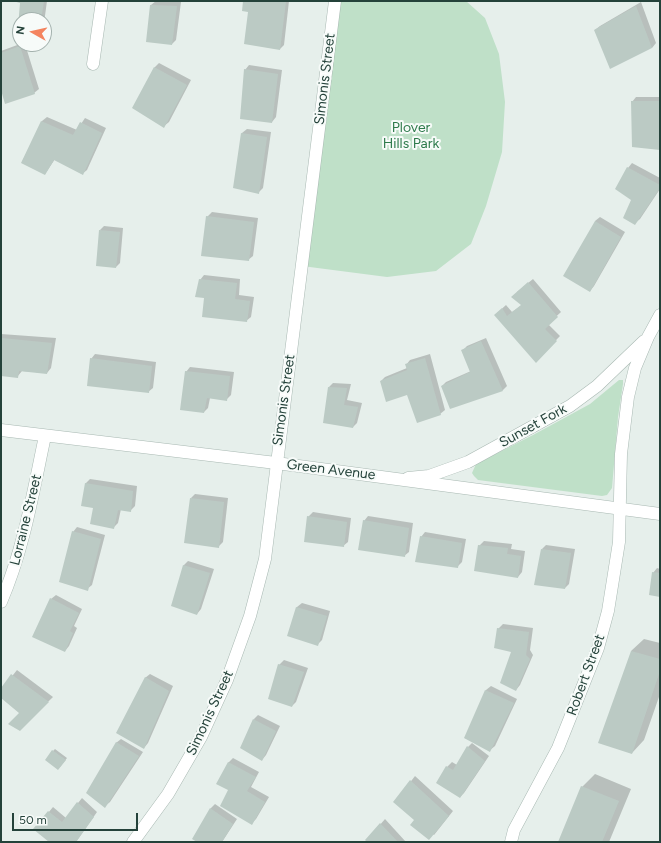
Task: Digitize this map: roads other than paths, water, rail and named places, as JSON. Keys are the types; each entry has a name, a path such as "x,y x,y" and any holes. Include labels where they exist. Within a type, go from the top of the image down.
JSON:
{"street":[{"path":"93,64 102,1"},
{"name":"Simonis Street","path":"133,842 172,788 201,737 227,680 250,616 265,559 335,1"},
{"name":"Sunset Fork","path":"620,509 621,454 628,397 636,368 648,337 660,314"},
{"name":"Sunset Fork","path":"399,479 429,476 468,462 570,406 597,386 648,337"},
{"name":"Green Avenue","path":"1,430 276,463 660,514"},
{"name":"Lorraine Street","path":"1,602 10,582 24,538 45,436"},
{"name":"Robert Street","path":"505,842 514,830 558,748 598,648 608,611 615,574 619,542 620,509"},
{"name":"Robert Street","path":"511,842 514,830"}],"park label":[{"name":"Plover Hills Park","path":"411,136"}]}
